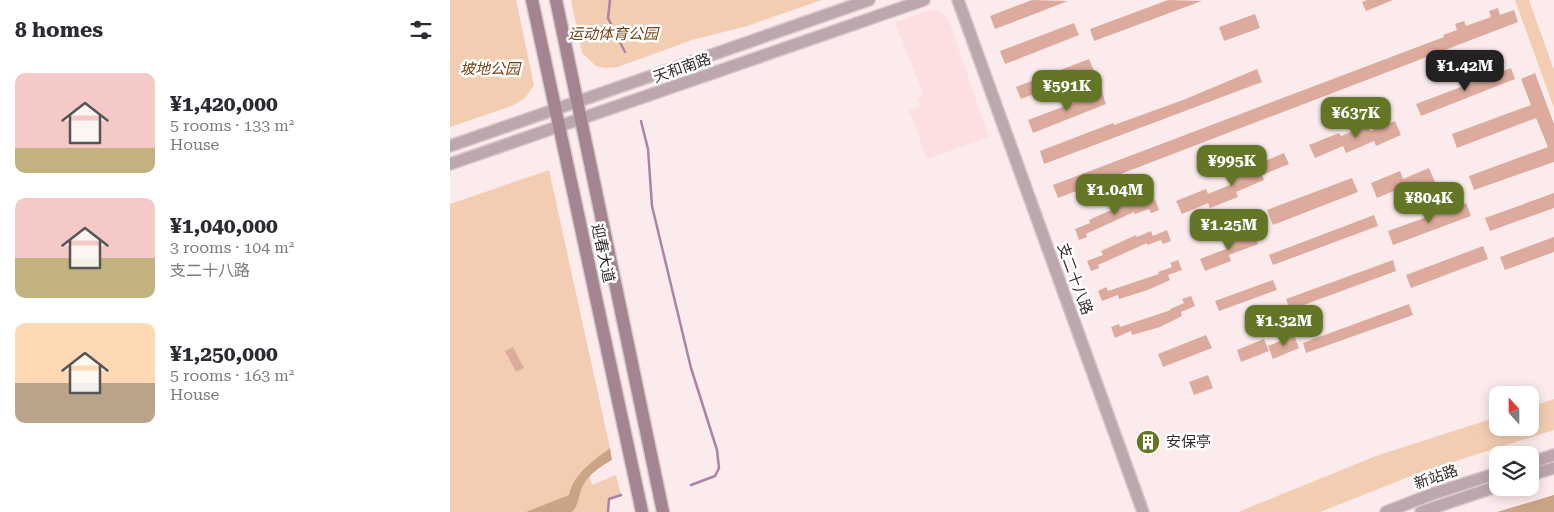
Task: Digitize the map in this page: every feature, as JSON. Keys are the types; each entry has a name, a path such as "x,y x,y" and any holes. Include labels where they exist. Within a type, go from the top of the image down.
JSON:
{"main road":[{"name":"迎春大道","path":"532,0 642,512"},
{"name":"迎春大道","path":"556,0 663,512"}],"street":[{"name":"天和南路","path":"450,146 869,0"},
{"name":"天和南路","path":"450,164 924,0"},
{"name":"支二十八路","path":"958,0 1143,512"},
{"path":"1545,466 1554,455"},
{"name":"新站路","path":"1386,512 1435,493 1489,476"},
{"name":"新站路","path":"1421,512 1489,489"}],"shaded area":[{"path":"930,10 939,11 949,21 989,137 927,159 909,110 920,106 917,99 924,95 895,22"},
{"path":"610,448 612,460 586,480 577,505 572,512 526,512 569,495 575,480 580,474"},
{"path":"1554,495 1554,512 1497,512"}],"green space":[{"name":"坡地公园","path":"450,0 516,0 534,85 525,98 514,105 450,127"},
{"name":"运动体育公园","path":"571,0 822,0 747,26 692,40 618,67 605,68 596,66 582,53"},
{"path":"1515,0 1529,0 1554,70 1554,108"},
{"path":"549,170 610,448 587,466 592,485 616,475 621,495 609,499 608,512 450,512 450,204"},
{"path":"1554,399 1554,430 1539,435 1539,404"},
{"path":"1489,420 1489,436 1535,436 1503,446 1489,446 1489,451 1421,472 1320,512 1238,512 1376,456"}],"building":[{"path":"1032,0 1068,1 995,29 990,16"},
{"path":"1168,0 1202,1 1094,41 1090,29"},
{"path":"1367,0 1393,0 1366,11 1362,2"},
{"path":"1498,8 1500,15 1514,10 1518,22 1058,198 1053,185 1444,37 1443,35 1457,30 1455,24 1464,21 1466,26 1491,17 1489,11"},
{"path":"1255,14 1260,28 1224,41 1219,27"},
{"path":"1074,23 1079,35 1005,64 1000,51"},
{"path":"1089,59 1094,71 1021,99 1016,87"},
{"path":"1511,68 1515,79 1421,116 1416,104"},
{"path":"1257,69 1262,82 1044,164 1040,151 1113,123 1114,125 1183,100"},
{"path":"1535,73 1554,124 1554,162 1474,190 1469,176 1548,147 1536,118 1457,148 1452,134 1531,105 1521,79"},
{"path":"1102,92 1106,104 1033,133 1028,120"},
{"path":"1395,121 1401,135 1376,146 1374,141 1346,153 1343,146 1315,158 1309,145 1339,133 1341,136 1368,125 1370,131"},
{"path":"1284,153 1289,164 1262,175 1264,180 1236,192 1238,197 1210,208 1208,203 1182,214 1176,201 1206,189 1208,194 1232,184 1231,180 1260,168 1258,164"},
{"path":"1429,168 1435,182 1409,193 1406,186 1377,198 1371,183 1400,171 1403,179"},
{"path":"1352,178 1358,192 1273,225 1267,210"},
{"path":"1554,193 1554,208 1490,231 1485,218"},
{"path":"1155,199 1159,210 1151,213 1149,209 1135,214 1134,212 1086,234 1087,237 1079,240 1075,229 1090,223 1089,220 1124,204 1124,206 1139,200 1141,204"},
{"path":"1466,203 1471,216 1393,245 1388,231"},
{"path":"1374,215 1378,226 1273,265 1269,255"},
{"path":"1167,230 1171,241 1163,244 1161,240 1147,245 1147,243 1098,265 1099,268 1091,271 1087,261 1103,255 1101,251 1136,235 1137,237 1151,231 1153,236"},
{"path":"1253,231 1258,244 1229,255 1231,261 1205,271 1200,259 1226,249 1223,242"},
{"path":"1554,237 1554,252 1505,270 1500,257"},
{"path":"1483,246 1488,259 1411,288 1406,275"},
{"path":"1178,260 1182,270 1168,275 1170,280 1148,290 1119,299 1118,295 1102,301 1098,291 1106,287 1108,291 1159,274 1158,272 1172,267 1170,263"},
{"path":"1393,260 1396,271 1290,310 1286,299"},
{"path":"1273,280 1277,290 1219,311 1215,301"},
{"path":"1191,296 1195,306 1181,312 1182,316 1160,327 1132,335 1131,331 1115,338 1111,327 1119,324 1120,327 1171,310 1184,303 1182,299"},
{"path":"1409,304 1413,315 1306,353 1303,343"},
{"path":"1206,335 1212,348 1163,367 1158,354"},
{"path":"1294,335 1299,348 1273,359 1268,346"},
{"path":"1264,339 1269,351 1241,362 1237,350"},
{"path":"513,347 524,368 516,372 505,351"},
{"path":"1208,375 1213,388 1194,395 1189,382"}],"waterway":[{"path":"610,0 608,18 625,52"},
{"path":"641,121 648,149 652,206 691,368 717,450 719,468 715,476 691,485"},
{"path":"608,512 609,499 621,495"}],"place":[{"name":"安保亭","path":"1148,442"}]}
